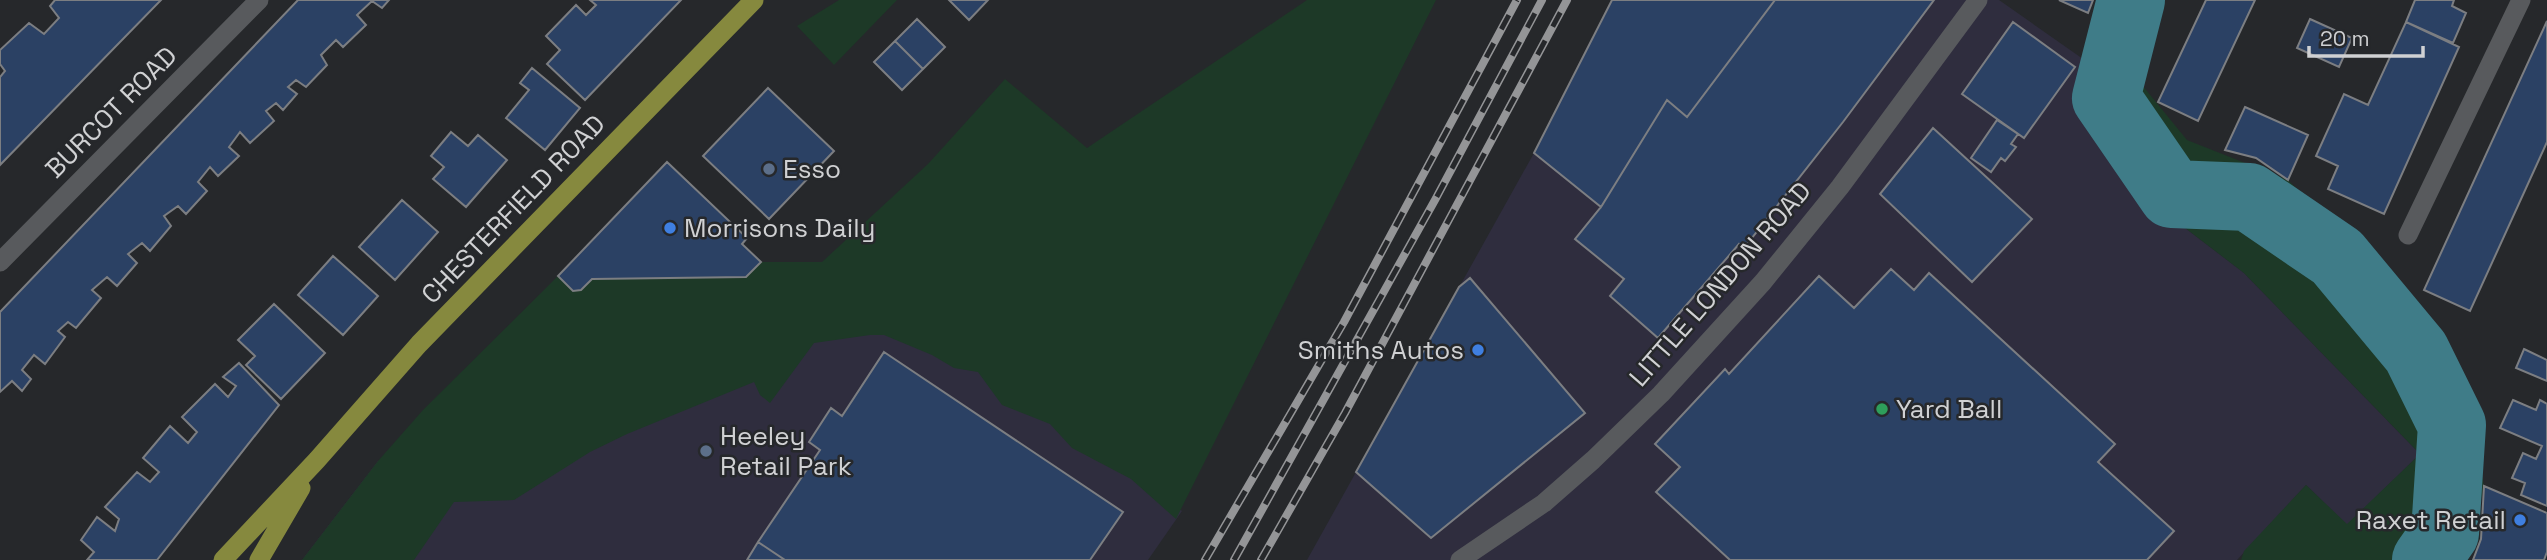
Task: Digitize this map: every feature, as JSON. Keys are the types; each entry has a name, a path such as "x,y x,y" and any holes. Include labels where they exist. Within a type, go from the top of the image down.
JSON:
{"highway":[{"name":"CHESTERFIELD ROAD","path":"223,560 317,460 419,344 754,0"},
{"name":"CHESTERFIELD ROAD","path":"259,560 317,460"}],"street":[{"name":"BURCOT ROAD","path":"0,261 259,0"},
{"name":"LITTLE LONDON ROAD","path":"1460,560 1545,503 1661,394 1763,282 1978,0"},
{"path":"2408,235 2521,0"}],"shaded area":[{"path":"1612,0 1999,0 2093,66 2086,101 2090,114 2159,208 2244,273 2420,454 2347,525 2306,485 2237,560 1307,560 1534,153"},
{"name":"Heeley Retail Park","path":"889,306 1182,511 1148,560 302,560 378,461"}],"green space":[{"path":"839,0 897,0 834,65 797,26"},
{"path":"1307,0 1436,0 1176,519 1131,479 1072,448 1050,424 1002,405 978,372 954,368 932,355 884,335 870,335 814,343 770,403 760,395 754,382 590,452 514,500 454,502 414,560 302,560 378,461 423,410 558,276 574,291 581,290 592,279 746,277 761,262 822,262 928,164 1005,79 1087,148"},
{"path":"2107,23 2148,24 2142,85 2187,140 2288,180 2398,287 2472,420 2484,486 2468,560 2241,560 2244,551 2306,485 2347,524 2420,454 2244,273 2159,208 2086,101 2093,66"}],"building":[{"path":"55,0 161,0 0,165 0,77 5,71 0,64 0,50 29,23 44,34 59,18 50,6"},
{"path":"298,0 389,0 382,8 372,1 357,15 366,25 343,47 336,40 321,55 327,65 306,87 296,80 288,87 297,94 283,110 276,103 266,111 274,121 250,143 240,132 229,147 239,156 218,176 210,167 198,182 207,191 186,214 178,206 164,216 171,226 150,251 142,243 128,254 137,263 117,286 107,277 92,290 101,298 76,328 68,322 58,331 65,337 45,364 34,355 22,370 31,379 22,391 12,381 0,392 0,312"},
{"path":"590,0 681,0 585,100 547,64 560,50 546,36 576,5 586,15 596,5"},
{"path":"949,0 988,0 969,20"},
{"path":"1612,0 1775,0 1687,117 1667,100 1601,207 1534,153"},
{"path":"1775,0 1934,0 1744,248 1739,244 1658,338 1610,296 1624,279 1575,239 1601,207 1667,100 1687,117"},
{"path":"2059,0 2093,0 2088,13"},
{"path":"2206,0 2255,0 2198,121 2158,102"},
{"path":"2415,0 2454,0 2452,6 2466,13 2453,43 2406,22"},
{"path":"917,19 945,47 923,69 895,41"},
{"path":"2310,19 2352,38 2339,67 2297,48"},
{"path":"2547,21 2547,142 2470,311 2424,290"},
{"path":"2013,22 2075,67 2024,138 1962,94"},
{"path":"2406,22 2459,47 2384,214 2328,189 2338,166 2316,156 2344,94 2368,105"},
{"path":"895,41 923,69 902,90 874,62"},
{"path":"532,68 580,108 545,150 506,118 529,90 520,83"},
{"path":"768,88 834,151 769,219 703,156"},
{"path":"2245,107 2308,135 2288,180 2256,158 2225,150"},
{"path":"1997,120 2018,134 2011,144 2016,147 2005,161 2001,158 1991,172 1971,158"},
{"path":"1933,128 2032,219 1972,282 1880,194"},
{"path":"451,132 468,146 478,135 507,160 466,207 433,179 444,167 431,156"},
{"name":"Morrisons Daily","path":"667,162 747,238 742,244 761,262 746,277 592,279 581,290 573,291 558,276"},
{"path":"402,200 438,232 395,280 359,247"},
{"path":"333,256 378,296 343,335 298,295"},
{"name":"Yard Ball","path":"1891,269 1914,290 1929,273 2115,444 2098,462 2174,531 2147,560 1730,560 1656,492 1680,467 1655,444 1725,369 1729,374 1819,276 1854,308"},
{"name":"Smiths Autos","path":"1470,278 1585,413 1431,538 1356,472 1459,287"},
{"path":"274,304 325,353 281,399 246,365 255,356 238,340"},
{"path":"2524,349 2547,360 2547,381 2516,368"},
{"path":"884,352 1123,512 1090,560 785,560 758,542 820,450 809,442 831,408 842,416"},
{"path":"239,363 279,405 157,560 87,560 94,552 81,540 97,517 115,531 119,519 105,507 137,472 150,482 159,472 143,458 170,426 188,443 197,432 182,417 215,384 228,397 236,386 223,377"},
{"path":"2513,400 2536,410 2540,400 2547,404 2547,506 2521,495 2525,483 2512,478 2523,453 2536,459 2542,446 2500,428"},
{"path":"2484,486 2547,513 2547,552 2544,560 2473,560 2481,539"},
{"path":"758,542 785,560 747,560"}],"waterway":[{"path":"2131,0 2106,98 2172,194 2249,197 2337,257 2416,352 2452,425 2445,533 2426,560"}],"railway":[{"path":"1205,560 1344,322 1517,0"},
{"path":"1234,560 1435,200 1542,0"},
{"path":"1261,560 1345,413 1567,0"}],"place":[{"name":"Esso","path":"769,169"},
{"name":"Morrisons Daily","path":"670,228"},
{"name":"Smiths Autos","path":"1478,350"},
{"name":"Yard Ball","path":"1882,409"},
{"name":"Heeley Retail Park","path":"706,451"},
{"name":"Raxet Retail","path":"2520,520"}]}
